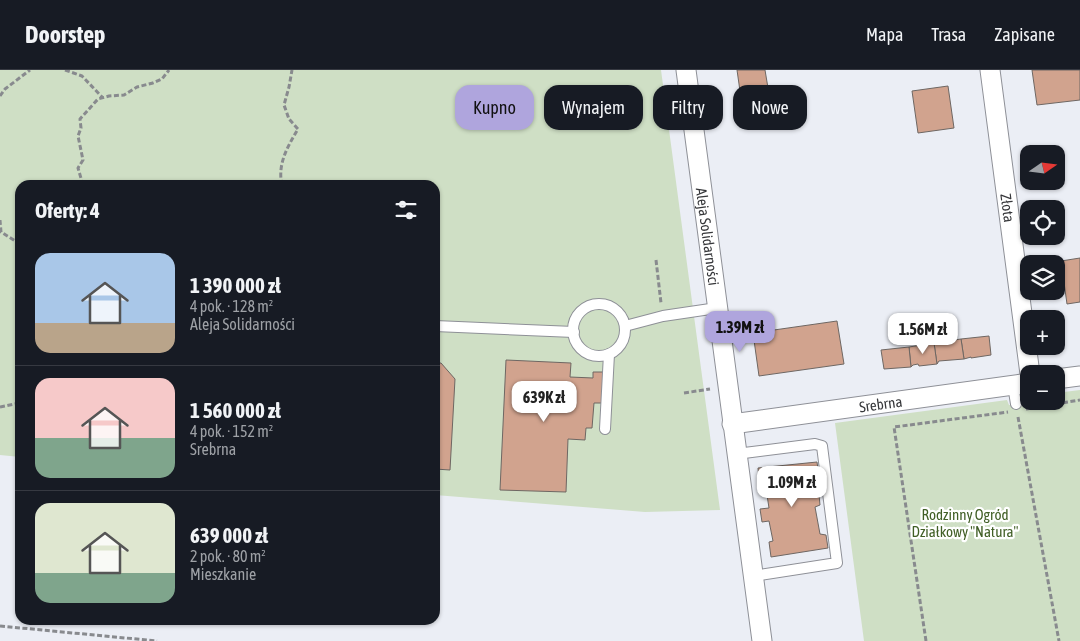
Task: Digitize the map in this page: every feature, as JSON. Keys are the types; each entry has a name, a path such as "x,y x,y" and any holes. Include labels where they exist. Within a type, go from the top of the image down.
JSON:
{"street":[{"name":"Aleja Solidarności","path":"686,70 762,641"},
{"name":"Złota","path":"990,70 1029,365"},
{"path":"1065,378 1080,376"},
{"name":"Srebrna","path":"732,424 1020,384"}],"lane":[{"path":"600,305 608,306 616,311 624,326 623,339 620,345 609,354 593,355 586,352 579,347 575,340 574,332 574,323 584,309 600,305"},
{"path":"624,326 663,316 717,308"},
{"path":"440,326 574,332"},
{"path":"605,429 609,354"},
{"path":"1017,407 1020,390"},
{"path":"736,454 816,444 822,446 837,563 753,576"}],"path":[{"path":"0,96 30,70"},
{"path":"65,70 82,76 103,98"},
{"path":"81,180 78,168 83,160 78,136 81,128 80,119 98,99 124,95 136,87 162,79 169,70"},
{"path":"282,180 281,168 285,152 298,129 288,119 284,105 292,70"},
{"path":"0,220 1,232 15,241"},
{"path":"656,260 663,316"},
{"path":"684,394 710,389"},
{"path":"926,641 894,427 1017,407 1080,400"},
{"path":"0,407 15,404"},
{"path":"1017,407 1059,641"},
{"path":"0,626 157,641"}],"green space":[{"path":"0,70 661,70 663,85 653,85 653,130 669,130 720,510 645,512 440,495 440,180 15,180 15,456 0,455"},
{"name":"Rodzinny Ogród Działkowy \"Natura\"","path":"1080,390 1080,641 864,641 835,423 1007,400 1009,405 1020,403 1020,410 1065,410 1065,392"}],"building":[{"path":"737,70 765,70 768,85 739,85"},
{"path":"1032,70 1080,70 1080,100 1037,105"},
{"path":"948,86 954,128 918,133 912,91"},
{"path":"1080,258 1080,302 1067,304 1065,260"},
{"path":"837,321 844,364 759,376 753,333"},
{"path":"989,336 991,355 964,359 961,339"},
{"path":"961,339 964,359 939,361 937,364 934,343"},
{"path":"934,343 937,364 919,366 918,364 911,367 909,347"},
{"path":"909,347 911,367 884,369 881,350"},
{"path":"506,360 571,363 570,377 593,378 593,372 603,372 602,403 594,403 592,428 586,428 585,440 568,439 566,492 500,490"},
{"path":"440,363 455,379 450,470 440,469"},
{"path":"817,462 820,484 812,485 814,496 819,495 820,505 815,507 820,534 826,535 828,548 771,557 769,542 773,541 769,521 762,522 760,509 769,508 767,495 760,492 758,468"}]}
